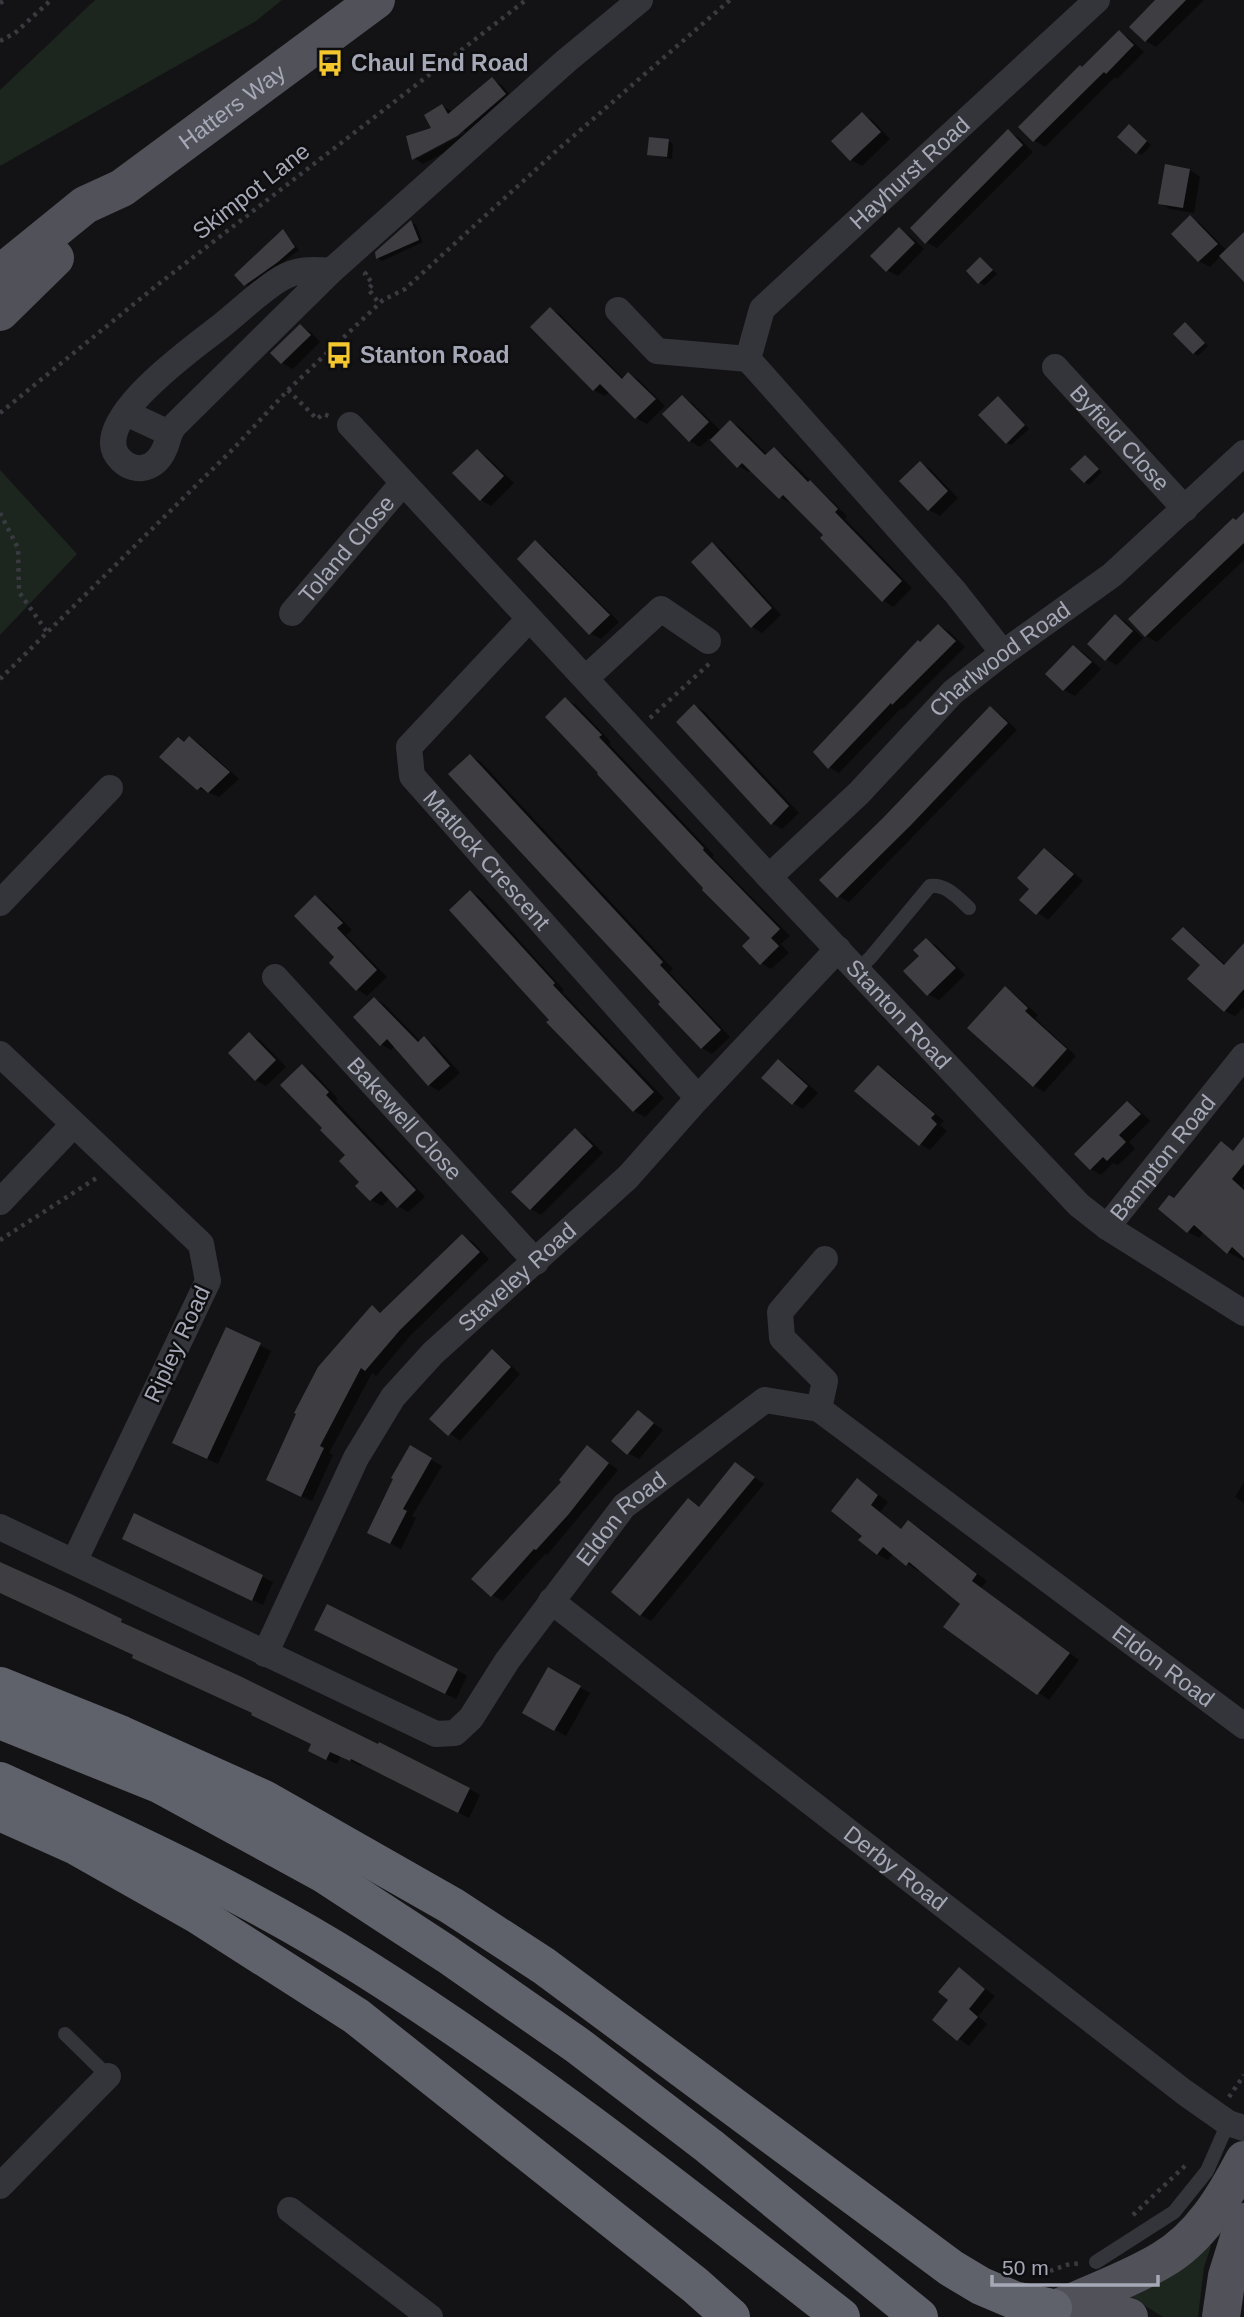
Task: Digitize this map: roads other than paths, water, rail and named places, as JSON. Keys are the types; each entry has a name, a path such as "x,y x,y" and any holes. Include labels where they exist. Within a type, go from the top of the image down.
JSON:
{"highway":[{"path":"0,1686 122,1735 264,1800 452,1906 544,1966 951,2268 1014,2301 1048,2302"},
{"path":"0,1720 161,1785 324,1874 448,1955 577,2045 709,2147 919,2317"},
{"path":"0,1781 102,1827 228,1890 362,1966 479,2046 672,2185 841,2317"},
{"path":"0,1812 76,1846 198,1915 356,2016 695,2284 731,2317"}],"main road":[{"name":"Hatters Way","path":"0,274 85,205 122,188 376,0"},
{"name":"Hatters Way","path":"0,312 94,220 122,188"},
{"path":"1048,2302 1164,2260 1196,2232 1225,2195 1244,2160"},
{"path":"1221,2317 1227,2276 1244,2222"},
{"path":"1048,2302 1101,2308 1129,2317"}],"street":[{"path":"331,271 306,268 280,279 160,374 134,401 119,423 113,442 117,456 127,466 143,469 155,464 164,450 169,433 331,271 566,61 640,0"},
{"name":"Hayhurst Road","path":"748,359 762,309 1097,0"},
{"path":"618,310 657,351 748,359 955,592 1003,653"},
{"name":"Byfield Close","path":"1055,367 1185,509"},
{"path":"126,413 169,433"},
{"name":"Stanton Road","path":"350,425 769,877 1079,1205 1107,1227 1244,1313"},
{"name":"Charlwood Road","path":"769,877 859,793 953,692 1112,575 1244,453"},
{"name":"Toland Close","path":"292,613 402,484"},
{"path":"586,678 662,609 708,641"},
{"name":"Matlock Crescent","path":"529,619 409,747 412,776 698,1098"},
{"path":"0,903 110,788"},
{"name":"Staveley Road","path":"265,1654 356,1458 393,1397 433,1353 628,1177 838,949"},
{"name":"Bakewell Close","path":"275,977 536,1262"},
{"name":"Ripley Road","path":"0,1054 201,1244 208,1281 74,1562"},
{"name":"Bampton Road","path":"1107,1227 1244,1056"},
{"path":"0,1202 73,1125"},
{"path":"819,1409 825,1381 782,1338 780,1312 825,1259"},
{"name":"Eldon Road","path":"0,1527 436,1734 455,1733 471,1718 551,1601 624,1506 765,1400 819,1409 1244,1726"},
{"name":"Derby Road","path":"551,1601 1230,2122"},
{"path":"0,2186 108,2076"},
{"path":"290,2210 430,2317"}],"lane":[{"path":"858,970 872,957 930,886 944,888 968,908"},
{"path":"65,2034 108,2076"},
{"path":"1096,2262 1173,2212 1207,2171 1230,2122"}],"place":[{"name":"Chaul End Road","path":"330,63"},
{"name":"Stanton Road","path":"339,355"}]}
